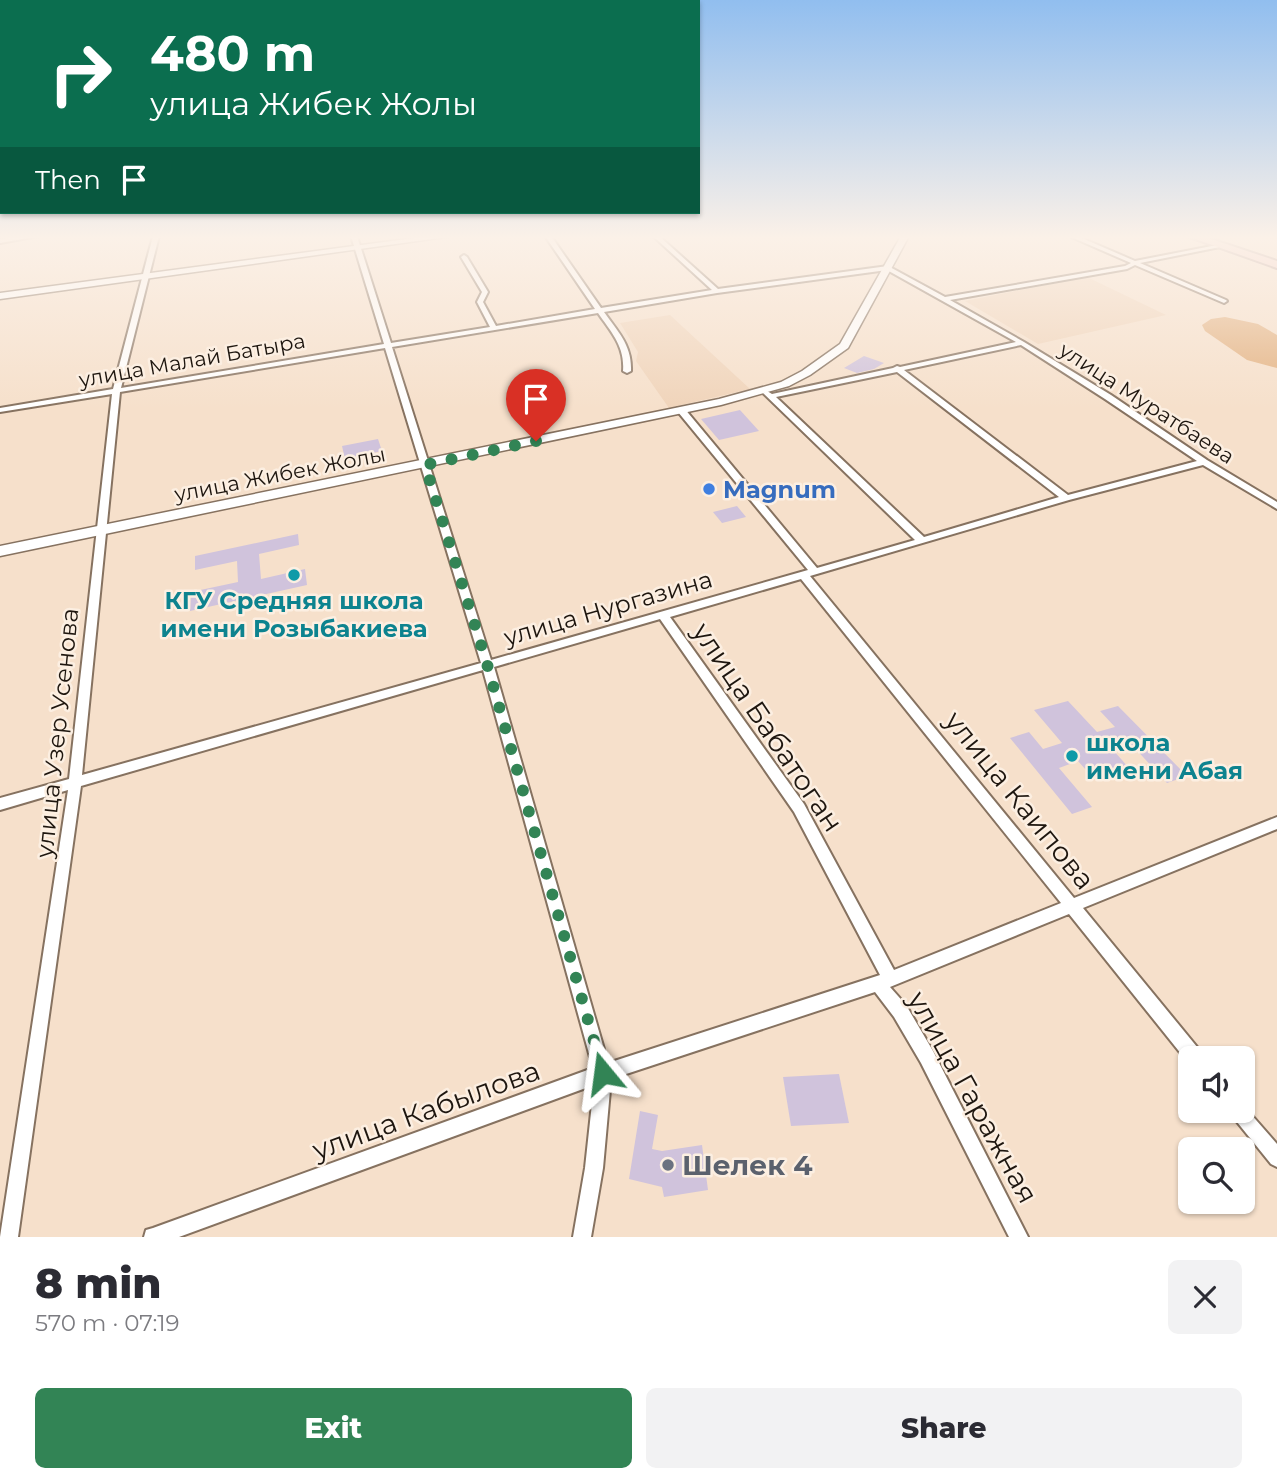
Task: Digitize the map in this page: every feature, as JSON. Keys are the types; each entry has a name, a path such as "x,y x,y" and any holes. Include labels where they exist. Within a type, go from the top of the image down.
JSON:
{"main road":[{"name":"улица Жибек Жолы","path":"0,551 768,394 806,373 844,346 873,294"}],"street":[{"name":"улица Узер Усенова","path":"9,1237 75,784 116,391 140,294"},
{"path":"372,294 487,664 603,1073 594,1168 582,1237"},
{"path":"484,294 480,302 493,327"},
{"path":"587,294 628,356 627,371"},
{"name":"улица Малай Батыра","path":"0,410 701,294"},
{"name":"улица Муратбаева","path":"936,294 1022,343 1204,462 1277,506"},
{"path":"946,299 976,294"},
{"path":"1210,294 1224,300"},
{"path":"768,394 1022,343"},
{"path":"897,368 1066,498"},
{"path":"768,394 922,541"},
{"name":"улица Каипова","path":"681,410 1072,907 1185,1046"},
{"name":"улица Нургазина","path":"0,804 1066,498 1204,462"},
{"name":"улица Бабатоган","path":"662,614 799,808 885,982"},
{"name":"улица Кабылова","path":"153,1237 603,1073 885,982 1277,823"},
{"name":"улица Гаражная","path":"885,982 927,1057 1019,1237"},
{"path":"1249,1123 1277,1158"}],"shaded area":[{"path":"1002,294 1122,294 1166,315 1038,344 965,301"},
{"path":"670,315 750,389 669,408 636,361 638,352 620,323"},
{"path":"1225,317 1258,324 1277,335 1277,368 1247,360 1205,331 1202,325 1211,319"}],"building":[{"path":"864,356 884,363 874,369 857,373 844,368"},
{"path":"740,410 759,431 719,440 701,419"},
{"path":"378,439 382,451 345,459 342,446"},
{"name":"Magnum","path":"737,506 746,517 722,523 713,512"},
{"name":"КГУ Средняя школа имени Розыбакиева","path":"298,534 299,545 259,554 261,579 305,569 307,585 190,611 191,592 238,582 237,561 195,570 195,556"},
{"name":"школа имени Абая","path":"1068,701 1097,732 1115,727 1100,711 1118,706 1187,776 1167,783 1132,745 1114,751 1129,768 1094,779 1078,761 1059,768 1092,807 1072,814 1010,738 1029,732 1043,749 1062,743 1034,710"},
{"path":"839,1074 849,1123 791,1126 783,1077"},
{"name":"Шелек 4","path":"640,1111 658,1115 652,1149 662,1151 702,1145 708,1190 664,1197 662,1187 629,1179"}],"place":[{"name":"Magnum","path":"709,489"},
{"name":"КГУ Средняя школа имени Розыбакиева","path":"294,575"},
{"name":"школа имени Абая","path":"1072,756"},
{"name":"Шелек 4","path":"668,1165"}],"route":[{"path":"536,441 425,465 487,664 603,1073"}]}
